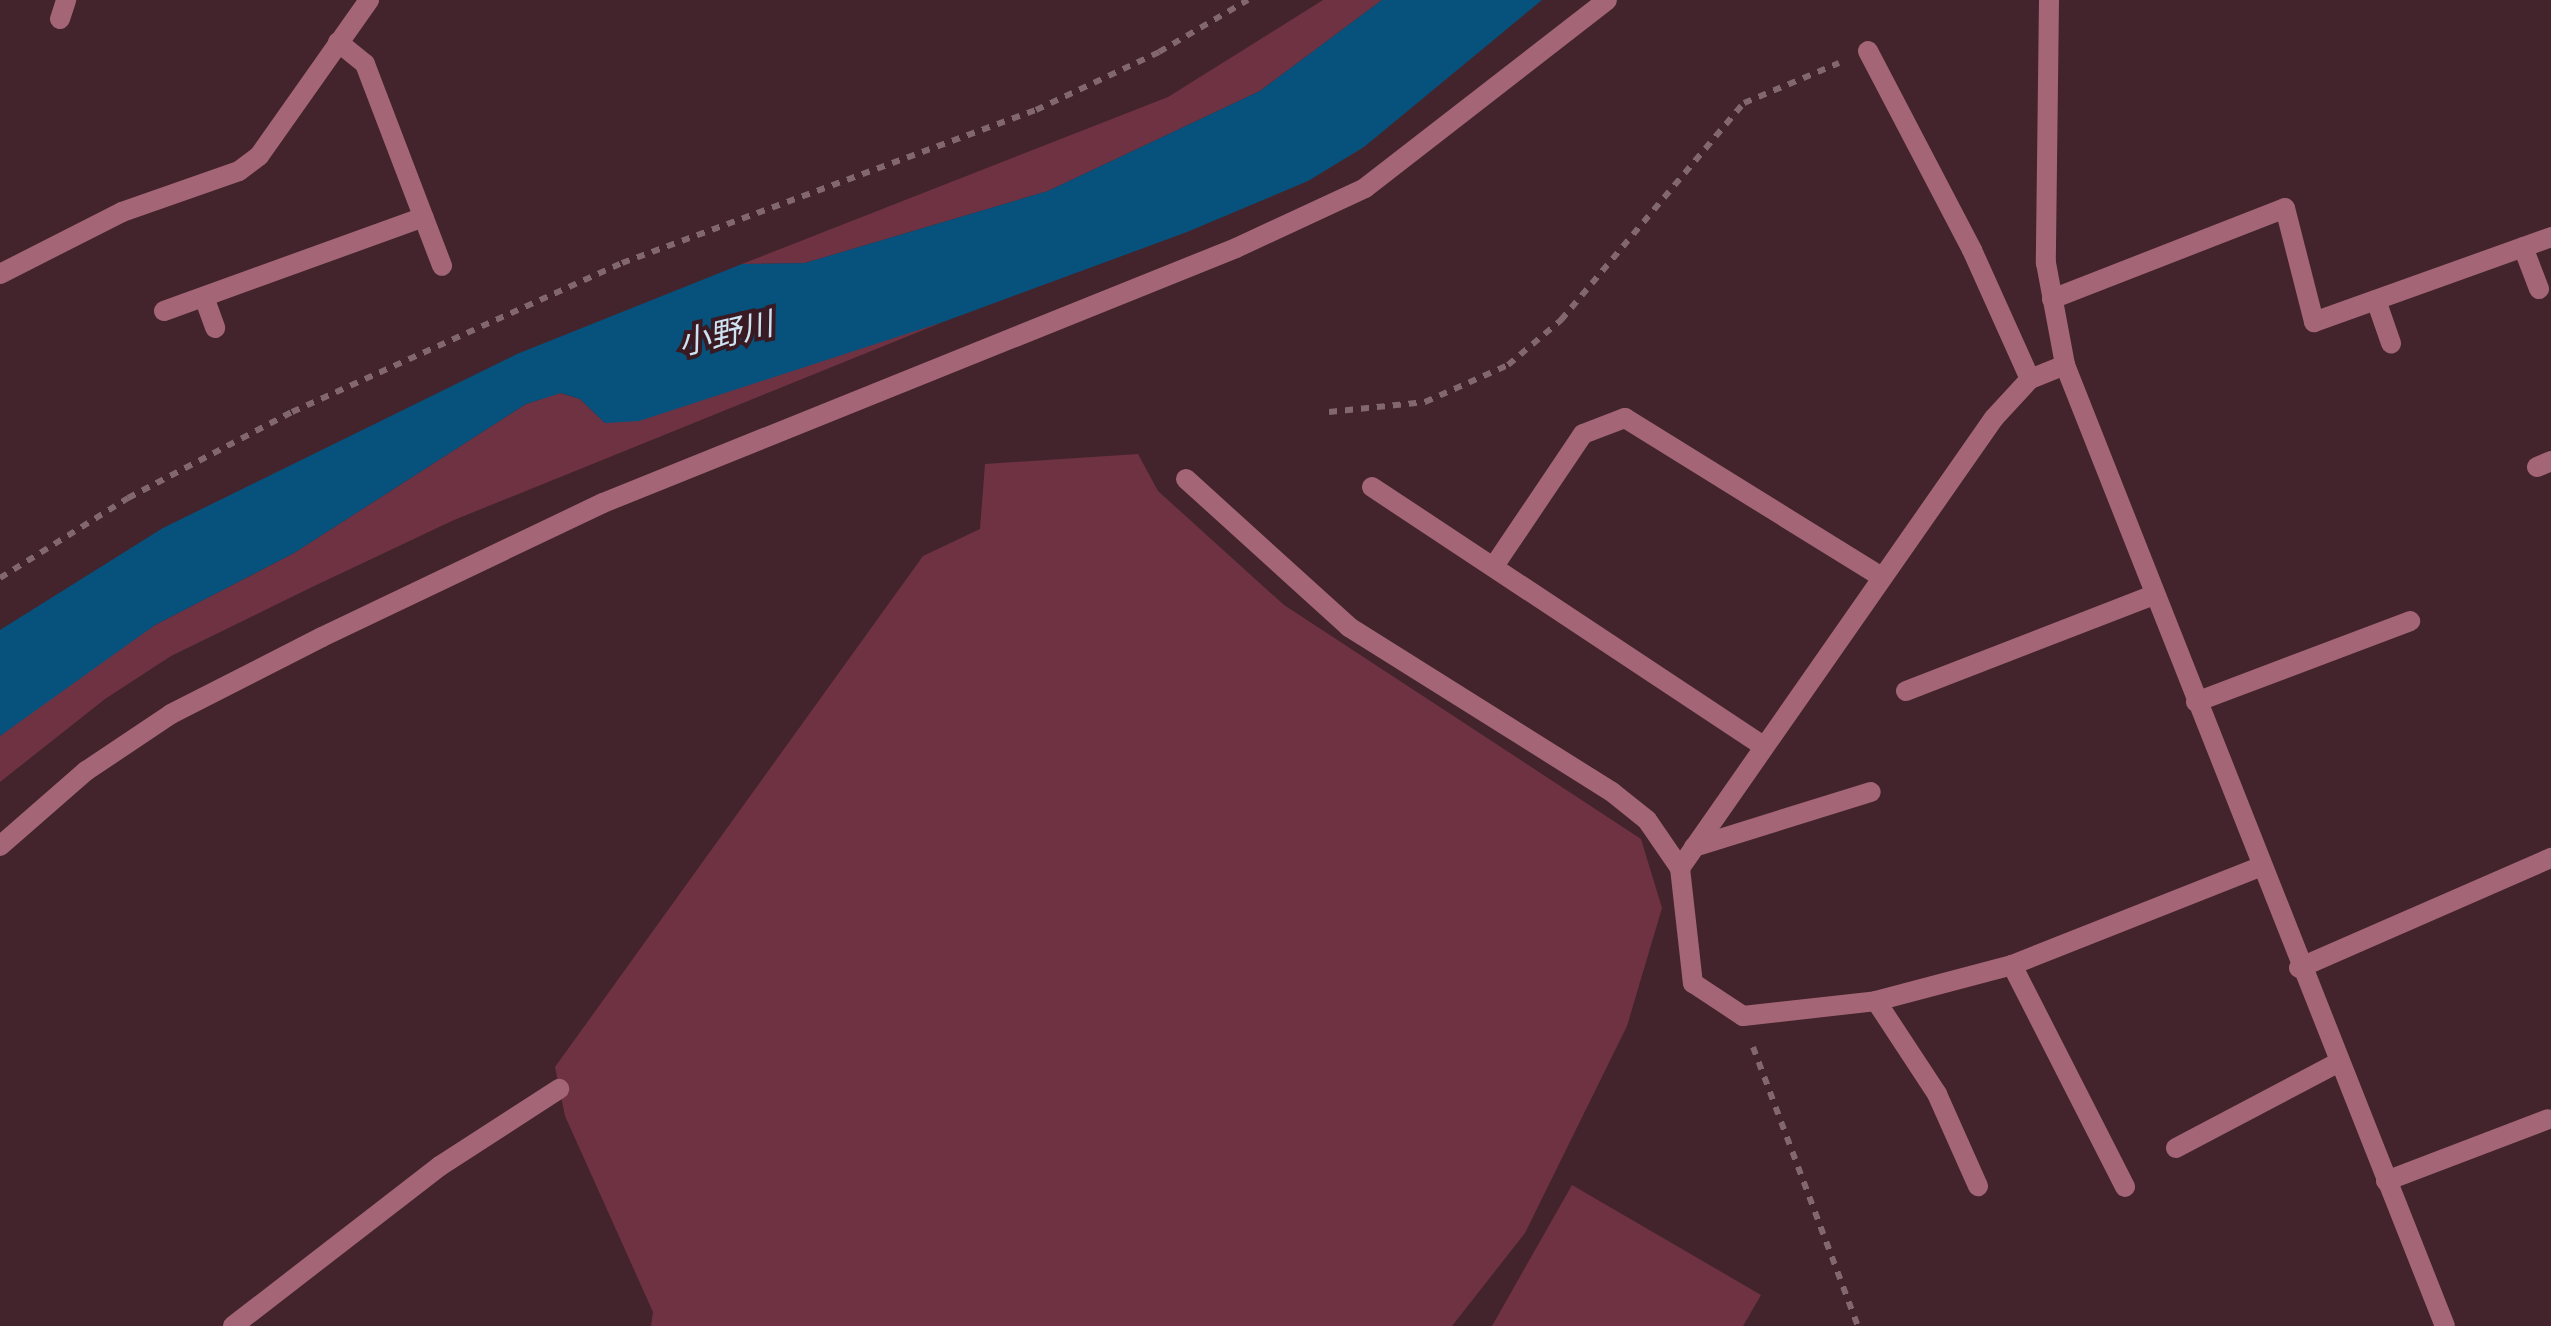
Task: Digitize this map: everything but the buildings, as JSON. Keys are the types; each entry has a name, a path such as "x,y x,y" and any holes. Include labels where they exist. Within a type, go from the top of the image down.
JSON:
{"street":[{"path":"0,274 122,212 239,172 259,156 370,0"},
{"path":"0,846 86,771 171,714 322,637 602,503 1236,248 1365,188 1608,0"},
{"path":"2071,0 2049,6 2046,263 2064,365 2299,968 2444,1326"},
{"path":"338,42 365,64 442,266"},
{"path":"1868,51 1972,250 2030,379"},
{"path":"2052,299 2284,208 2314,322 2551,236"},
{"path":"164,311 422,217"},
{"path":"2523,247 2539,289"},
{"path":"204,297 215,328"},
{"path":"2376,300 2391,342"},
{"path":"1680,868 1762,745 1994,418 2030,379 2064,365"},
{"path":"1494,566 1582,434 1625,418 1881,577"},
{"path":"1186,479 1349,627 1612,792 1647,820 1680,868 1693,983 1743,1016 1876,1001 2012,965 2260,867"},
{"path":"1372,488 1762,745"},
{"path":"1906,691 2154,595"},
{"path":"2196,702 2410,621"},
{"path":"1694,847 1871,792"},
{"path":"2299,968 2551,858"},
{"path":"2012,965 2126,1187"},
{"path":"1876,1001 1936,1094 1978,1186"},
{"path":"2176,1148 2337,1063"},
{"path":"234,1326 440,1166 559,1089"},
{"path":"2386,1181 2548,1119"}],"path":[{"path":"0,578 128,498 292,412 622,263 1036,110 1159,52 1248,0"},
{"path":"1329,412 1425,402 1508,365 1561,320 1744,103 1868,51"},
{"path":"1743,1016 1858,1326"}],"shaded area":[{"path":"1323,0 1382,0 1260,91 1048,191 805,263 742,264 1168,97"},
{"path":"943,322 454,520 310,588 171,656 105,699 0,782 0,736 87,671 155,625 294,553 526,404 560,393 580,399 605,423"},
{"path":"1138,454 1158,491 1284,605 1641,839 1662,908 1627,1026 1525,1233 1452,1326 651,1326 653,1312 565,1116 555,1067 923,556 980,529 985,464"},
{"path":"1572,1185 1761,1295 1743,1326 1492,1326"}],"water":[{"name":"小野川","path":"1382,0 1542,0 1364,147 1308,181 1187,232 943,322 639,421 605,423 580,399 561,393 526,404 294,553 155,625 0,736 0,630 163,528 517,354 742,264 805,263 1048,191 1260,91"}]}
